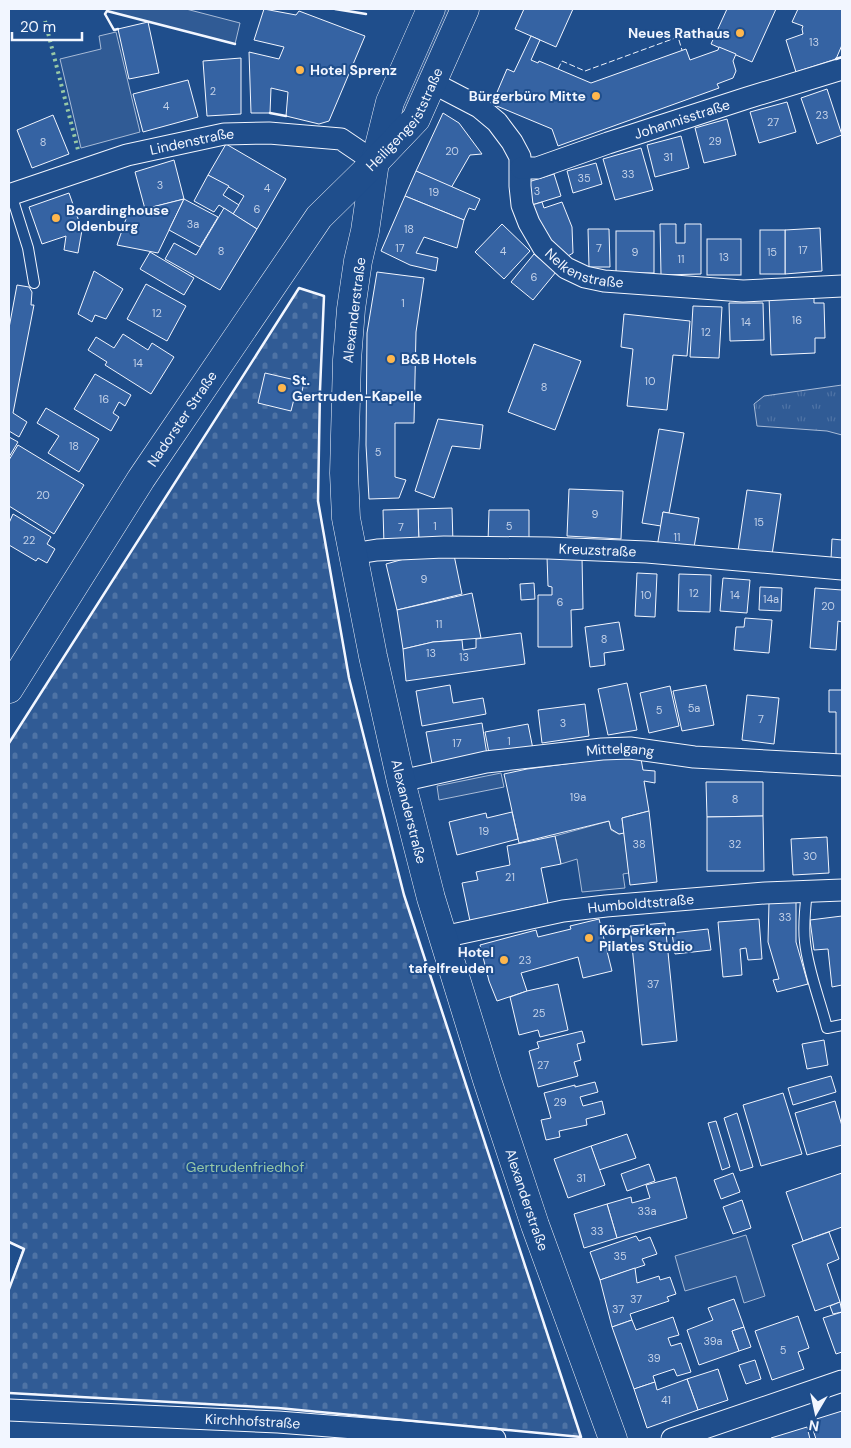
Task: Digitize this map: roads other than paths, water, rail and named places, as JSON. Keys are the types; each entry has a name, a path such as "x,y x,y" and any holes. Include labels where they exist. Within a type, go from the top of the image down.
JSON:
{"street":[{"name":"Heiligengeiststraße","path":"375,162 390,102 431,9"},
{"name":"Heiligengeiststraße","path":"375,162 416,119 465,9"},
{"name":"Johannisstraße","path":"521,168 537,168 700,113 842,69"},
{"name":"Nelkenstraße","path":"433,83 479,107 497,122 517,150 521,168 522,205 535,235 553,258 566,268 585,277 604,282 743,291 842,286"},
{"name":"Lindenstraße","path":"10,195 127,155 224,134 269,133 342,139 375,162"},
{"name":"Alexanderstraße","path":"375,162 351,309 347,360 344,473 346,518 364,552 373,656 401,781 431,898 487,1080 535,1225 613,1439"},
{"name":"Nadorster Straße","path":"9,689 141,479 319,217 375,162"},
{"name":"Kreuzstraße","path":"364,552 444,547 548,548 647,552 842,569"},
{"name":"Mittelgang","path":"401,781 486,762 602,749 630,748 694,757 842,765"},
{"name":"Humboldtstraße","path":"443,937 563,911 606,906 842,890"},
{"path":"672,1439 842,1381"},
{"name":"Kirchhofstraße","path":"9,1410 278,1422 496,1439"}],"lane":[{"path":"10,195 28,248 34,283"},
{"path":"807,891 804,933 810,964 827,1028 842,1025"}],"place":[{"name":"Neues Rathaus","path":"740,33"},
{"name":"Hotel Sprenz","path":"300,70"},
{"name":"Bürgerbüro Mitte","path":"596,96"},
{"name":"Boardinghouse Oldenburg","path":"56,218"},
{"name":"B&B Hotels","path":"391,359"},
{"name":"St. Gertruden-Kapelle","path":"282,388"},
{"name":"Körperkern Pilates Studio","path":"589,938"},
{"name":"Hotel tafelfreuden","path":"504,960"}],"park label":[{"name":"Gertrudenfriedhof","path":"245,1167"}]}
